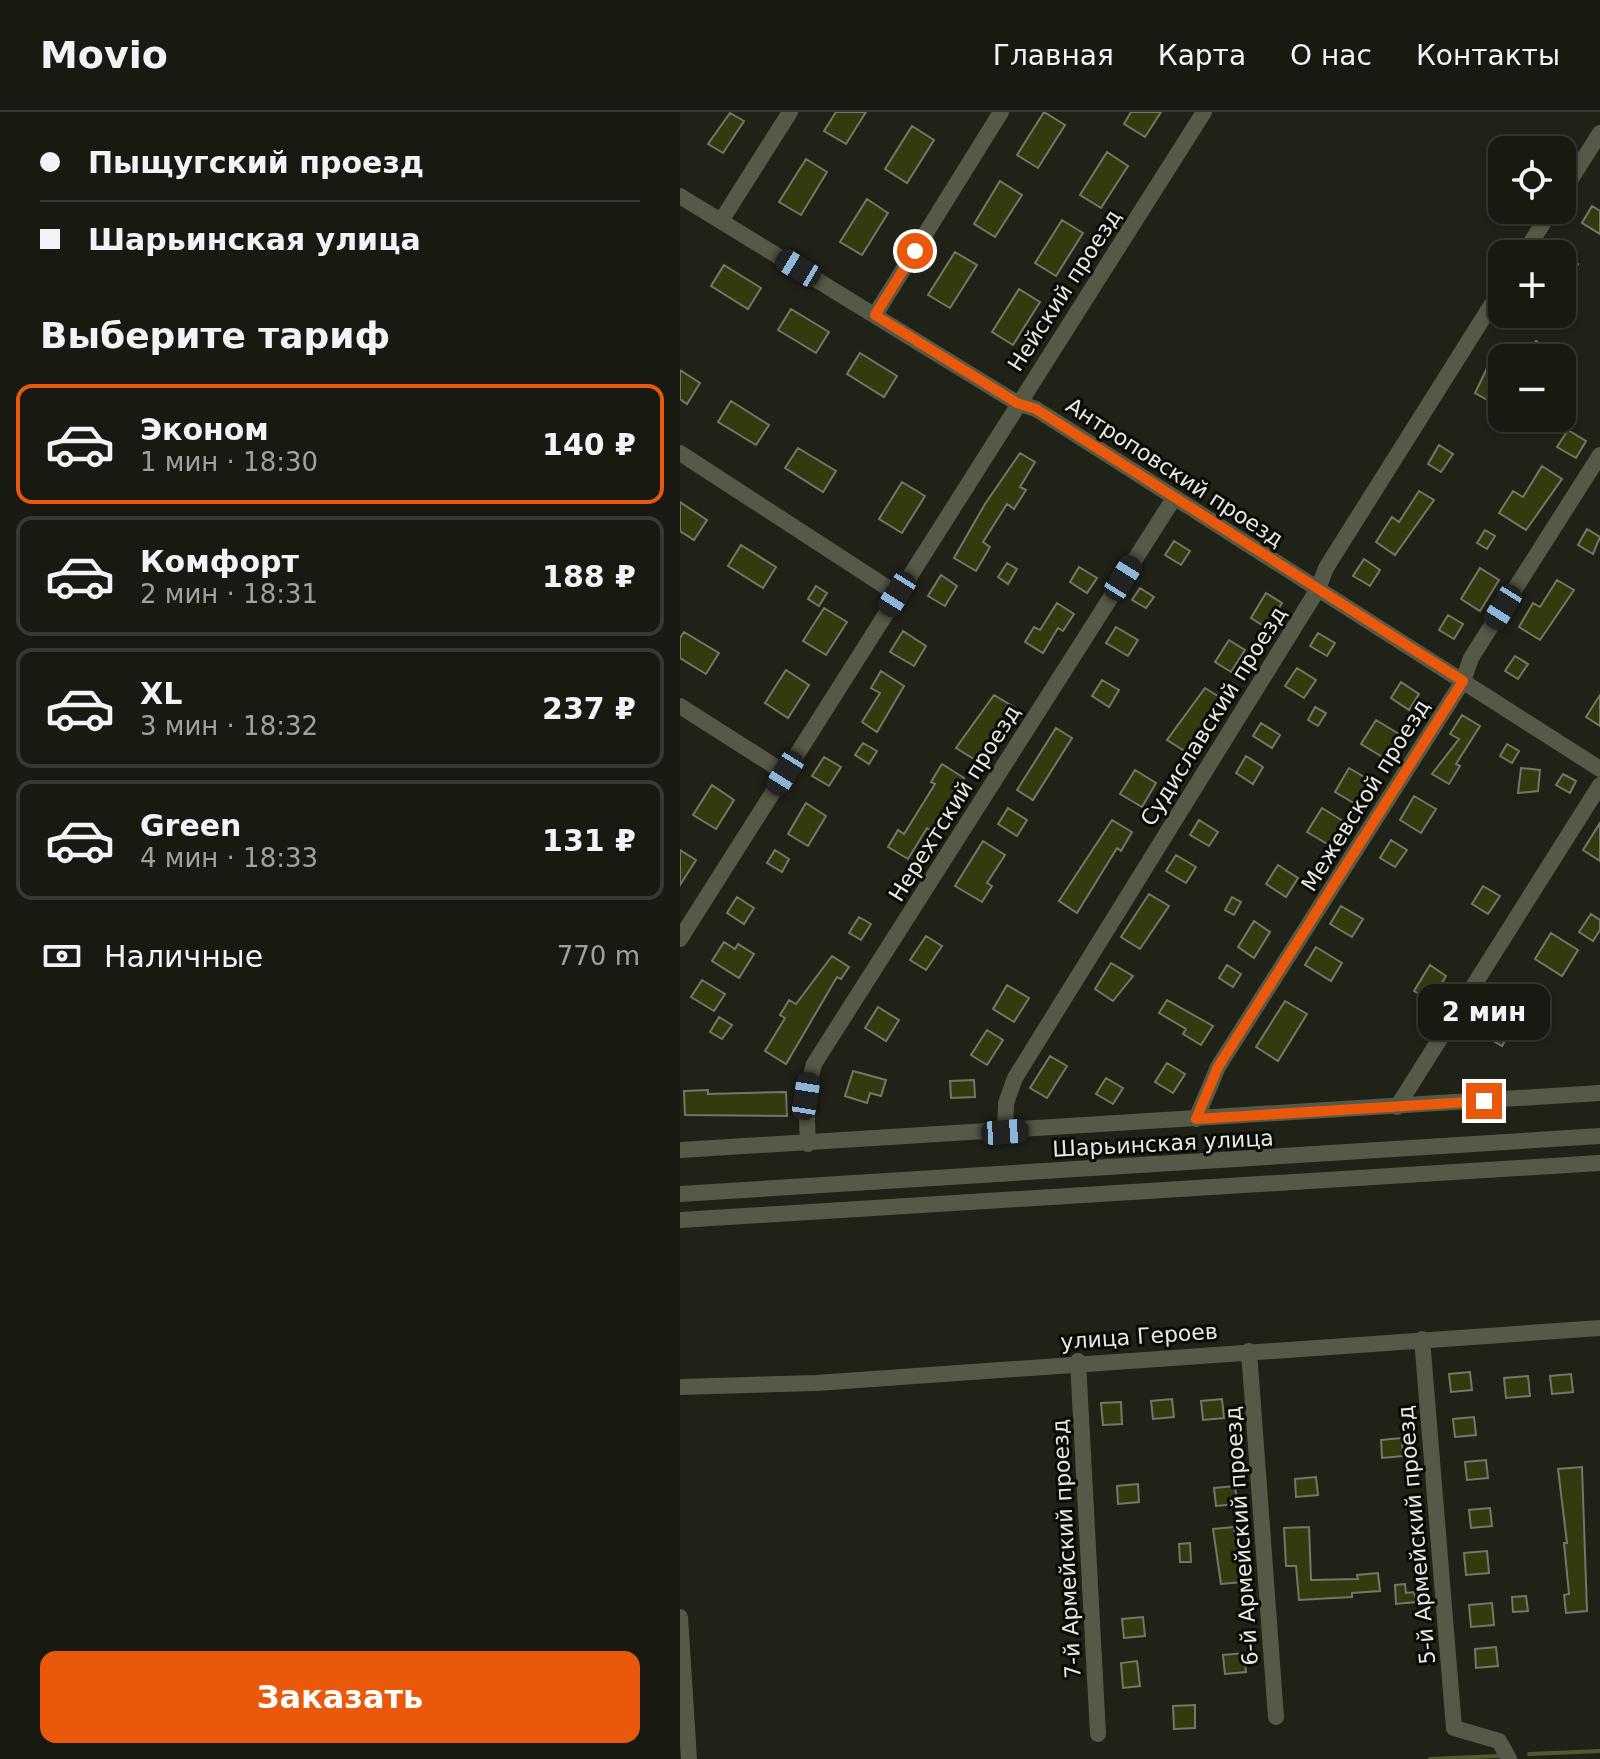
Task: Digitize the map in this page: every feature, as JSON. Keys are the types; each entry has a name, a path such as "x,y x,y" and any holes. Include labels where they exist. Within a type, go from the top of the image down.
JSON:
{"street":[{"path":"721,221 790,112"},
{"path":"875,315 1001,112"},
{"name":"Нейский проезд","path":"680,939 1204,112"},
{"path":"1576,171 1600,133"},
{"name":"Антроповский проезд","path":"680,196 1017,403 1036,409 1600,769"},
{"name":"Судиславский проезд","path":"1005,1132 1006,1103 1015,1078 1318,589 1326,568 1488,310"},
{"path":"680,453 897,594"},
{"name":"Межевской проезд","path":"1196,1119 1218,1067 1463,681 1471,658 1600,455"},
{"name":"Нерехтский проезд","path":"808,1144 806,1096 814,1064 1174,498"},
{"path":"680,706 785,773"},
{"path":"1397,1107 1600,785"},
{"name":"Шарьинская улица","path":"680,1150 1600,1093"},
{"name":"Шарьинская улица","path":"680,1194 1600,1136"},
{"path":"680,1220 1600,1163"},
{"path":"1600,1328 1600,1337"},
{"name":"улица Героев","path":"680,1387 816,1383 1078,1361 1600,1328"},
{"name":"5-й Армейский проезд","path":"1422,1339 1454,1728 1499,1741 1509,1759"},
{"name":"6-й Армейский проезд","path":"1249,1351 1276,1717"},
{"name":"7-й Армейский проезд","path":"1078,1361 1098,1734"},
{"path":"680,1617 689,1759"}],"building":[{"path":"836,112 866,112 846,144 824,131"},
{"path":"1044,112 1065,125 1038,168 1017,155"},
{"path":"1131,112 1161,112 1145,137 1124,124"},
{"path":"730,113 744,121 723,153 708,144"},
{"path":"912,126 934,140 907,183 885,169"},
{"path":"1107,152 1128,166 1101,208 1080,195"},
{"path":"806,159 827,172 801,215 779,202"},
{"path":"1000,181 1022,195 995,237 974,224"},
{"path":"867,199 888,213 862,255 840,242"},
{"path":"1592,206 1600,211 1600,234 1582,223"},
{"path":"1062,220 1083,233 1056,276 1035,263"},
{"path":"955,252 977,265 950,308 928,295"},
{"path":"724,265 761,288 748,309 711,286"},
{"path":"1019,289 1040,302 1013,345 992,332"},
{"path":"791,309 829,332 816,353 778,330"},
{"path":"860,353 897,376 884,397 847,374"},
{"path":"1488,366 1488,400 1475,393"},
{"path":"680,370 700,383 687,404 680,399"},
{"path":"731,401 769,425 756,445 718,422"},
{"path":"1567,432 1586,441 1576,458 1557,447"},
{"path":"1439,445 1453,454 1441,472 1428,464"},
{"path":"798,448 836,471 823,492 785,468"},
{"path":"1020,453 1035,462 1020,487 1026,490 1014,509 1007,504 983,542 990,547 976,571 954,558 985,504"},
{"path":"1542,466 1562,479 1526,530 1499,513 1513,491 1523,497"},
{"path":"902,482 925,496 902,533 879,519"},
{"path":"1419,491 1434,500 1395,555 1376,542 1392,517 1399,522"},
{"path":"680,502 707,520 694,540 680,531"},
{"path":"1587,529 1600,537 1593,554 1578,545"},
{"path":"1485,530 1495,536 1487,549 1477,543"},
{"path":"1174,541 1190,551 1181,565 1165,555"},
{"path":"741,545 776,567 763,588 728,566"},
{"path":"1364,559 1380,570 1370,586 1353,576"},
{"path":"1007,563 1017,569 1008,584 998,577"},
{"path":"1079,567 1097,578 1087,593 1070,582"},
{"path":"1480,568 1499,580 1480,611 1461,599"},
{"path":"941,575 957,586 945,606 928,596"},
{"path":"1557,580 1574,590 1540,640 1519,627 1533,603 1540,607"},
{"path":"816,586 827,593 819,606 808,599"},
{"path":"1140,588 1154,597 1146,608 1132,600"},
{"path":"1266,593 1282,603 1267,628 1251,618"},
{"path":"1057,603 1074,614 1063,631 1058,628 1043,653 1025,642 1034,627 1040,630"},
{"path":"824,608 847,622 826,655 803,641"},
{"path":"1448,615 1463,624 1454,639 1439,630"},
{"path":"1116,627 1138,640 1128,656 1106,643"},
{"path":"903,631 926,646 914,666 890,652"},
{"path":"684,632 719,653 706,674 680,658 680,638"},
{"path":"1318,633 1335,643 1327,656 1310,646"},
{"path":"1229,640 1245,650 1231,672 1215,662"},
{"path":"1515,656 1528,664 1518,679 1505,671"},
{"path":"1297,668 1316,680 1304,698 1285,686"},
{"path":"786,670 809,685 788,718 765,703"},
{"path":"881,671 904,686 877,732 862,722 880,693 871,688"},
{"path":"1102,680 1119,690 1109,707 1092,696"},
{"path":"1401,682 1419,694 1409,710 1391,698"},
{"path":"1205,688 1221,698 1188,753 1167,740"},
{"path":"994,695 1014,707 977,761 956,748"},
{"path":"1600,695 1600,726 1586,717"},
{"path":"1315,707 1326,713 1318,726 1308,720"},
{"path":"1462,715 1480,726 1456,764 1460,766 1449,784 1432,774 1459,739 1450,734"},
{"path":"1376,720 1399,734 1384,758 1361,744"},
{"path":"1261,723 1280,735 1272,748 1253,736"},
{"path":"1056,728 1072,738 1033,800 1017,790"},
{"path":"863,743 877,751 869,764 855,755"},
{"path":"1507,744 1519,751 1512,763 1500,756"},
{"path":"1246,756 1263,767 1253,784 1236,773"},
{"path":"824,757 841,767 829,786 812,776"},
{"path":"942,764 964,778 934,832 927,828 908,859 888,847 898,830 904,834 935,784 931,782"},
{"path":"1349,768 1371,781 1357,805 1335,792"},
{"path":"1521,768 1540,770 1538,791 1518,793"},
{"path":"1135,770 1156,783 1142,807 1120,794"},
{"path":"1563,774 1576,781 1570,793 1556,785"},
{"path":"712,785 734,800 716,829 693,815"},
{"path":"1414,796 1436,809 1421,833 1400,820"},
{"path":"806,803 826,816 808,846 788,834"},
{"path":"1008,808 1027,820 1017,836 998,824"},
{"path":"1322,808 1343,821 1329,845 1307,832"},
{"path":"1112,820 1132,832 1121,851 1117,848 1077,913 1059,901"},
{"path":"1199,820 1218,832 1209,846 1190,835"},
{"path":"1600,823 1600,861 1583,850"},
{"path":"1391,840 1407,850 1395,867 1380,858"},
{"path":"983,841 1005,855 987,883 992,886 982,902 955,886"},
{"path":"680,850 696,860 680,885"},
{"path":"775,850 789,859 782,872 767,863"},
{"path":"1176,855 1196,867 1186,883 1166,871"},
{"path":"1278,865 1298,878 1286,897 1266,884"},
{"path":"1483,886 1500,896 1488,914 1472,904"},
{"path":"1149,894 1169,906 1140,949 1121,937"},
{"path":"737,897 754,908 744,924 727,913"},
{"path":"1232,897 1241,902 1234,915 1225,910"},
{"path":"1341,906 1363,919 1352,937 1330,924"},
{"path":"1591,914 1600,920 1600,930 1593,941 1579,932"},
{"path":"859,917 871,924 861,940 849,933"},
{"path":"1254,921 1270,932 1254,958 1238,947"},
{"path":"1551,933 1578,950 1562,976 1535,959"},
{"path":"926,936 942,946 926,970 910,960"},
{"path":"724,942 735,949 738,944 754,954 739,978 712,961"},
{"path":"1316,947 1342,963 1331,981 1305,965"},
{"path":"832,956 849,967 841,979 837,977 786,1064 765,1051 785,1018 780,1015 789,1000 796,1004"},
{"path":"1111,963 1133,976 1113,1001 1095,989"},
{"path":"1227,965 1241,974 1233,987 1219,978"},
{"path":"1430,965 1446,976 1431,1001 1414,991"},
{"path":"702,980 725,994 714,1011 691,997"},
{"path":"1007,985 1029,998 1014,1022 993,1009"},
{"path":"1167,1000 1213,1026 1201,1045 1183,1034 1186,1029 1159,1013"},
{"path":"1285,1001 1307,1014 1278,1061 1256,1047"},
{"path":"878,1007 899,1020 886,1041 865,1028"},
{"path":"1494,1009 1516,1021 1502,1046 1480,1033"},
{"path":"719,1017 732,1025 722,1039 710,1032"},
{"path":"987,1030 1003,1040 987,1065 971,1055"},
{"path":"1050,1056 1067,1066 1047,1098 1030,1088"},
{"path":"1167,1063 1185,1074 1173,1093 1155,1082"},
{"path":"853,1071 886,1080 881,1096 870,1093 867,1103 845,1096"},
{"path":"1106,1078 1123,1088 1113,1104 1096,1094"},
{"path":"974,1080 975,1097 951,1098 950,1081"},
{"path":"708,1090 708,1094 786,1092 787,1116 685,1115 684,1091"},
{"path":"1470,1372 1472,1390 1451,1392 1449,1374"},
{"path":"1571,1374 1573,1392 1552,1394 1550,1376"},
{"path":"1528,1376 1530,1396 1506,1398 1504,1378"},
{"path":"1172,1399 1174,1417 1153,1419 1151,1401"},
{"path":"1222,1399 1224,1418 1203,1420 1201,1401"},
{"path":"1121,1402 1122,1424 1103,1425 1101,1403"},
{"path":"1474,1417 1476,1435 1455,1437 1453,1419"},
{"path":"1402,1438 1403,1456 1382,1458 1381,1440"},
{"path":"1486,1460 1488,1478 1467,1480 1465,1462"},
{"path":"1582,1467 1587,1611 1566,1613 1564,1595 1569,1594 1564,1543 1567,1543 1558,1469"},
{"path":"1316,1477 1318,1495 1296,1497 1295,1479"},
{"path":"1138,1484 1139,1502 1118,1504 1117,1486"},
{"path":"1235,1486 1237,1504 1216,1506 1214,1488"},
{"path":"1490,1508 1492,1526 1471,1528 1469,1510"},
{"path":"1234,1527 1242,1582 1221,1584 1213,1529"},
{"path":"1309,1527 1311,1580 1358,1579 1357,1575 1378,1573 1380,1591 1352,1593 1352,1597 1299,1600 1296,1566 1286,1566 1284,1528"},
{"path":"1190,1543 1191,1562 1180,1562 1179,1544"},
{"path":"1487,1551 1489,1573 1466,1575 1464,1553"},
{"path":"1405,1584 1406,1593 1414,1592 1416,1602 1396,1604 1395,1585"},
{"path":"1526,1596 1528,1611 1513,1612 1512,1597"},
{"path":"1492,1603 1494,1625 1471,1627 1469,1605"},
{"path":"1143,1617 1145,1636 1124,1638 1122,1619"},
{"path":"1496,1647 1498,1666 1476,1668 1475,1649"},
{"path":"1244,1653 1246,1672 1225,1674 1223,1655"},
{"path":"1137,1661 1140,1686 1123,1688 1121,1663"},
{"path":"1195,1705 1195,1728 1174,1729 1173,1706"}],"waterway":[{"path":"1529,1754 1600,1751"},
{"path":"1430,1759 1498,1756"}],"route":[{"path":"915,251 875,315 1017,403 1036,409 1463,681 1218,1067 1196,1119 1484,1101"}]}
